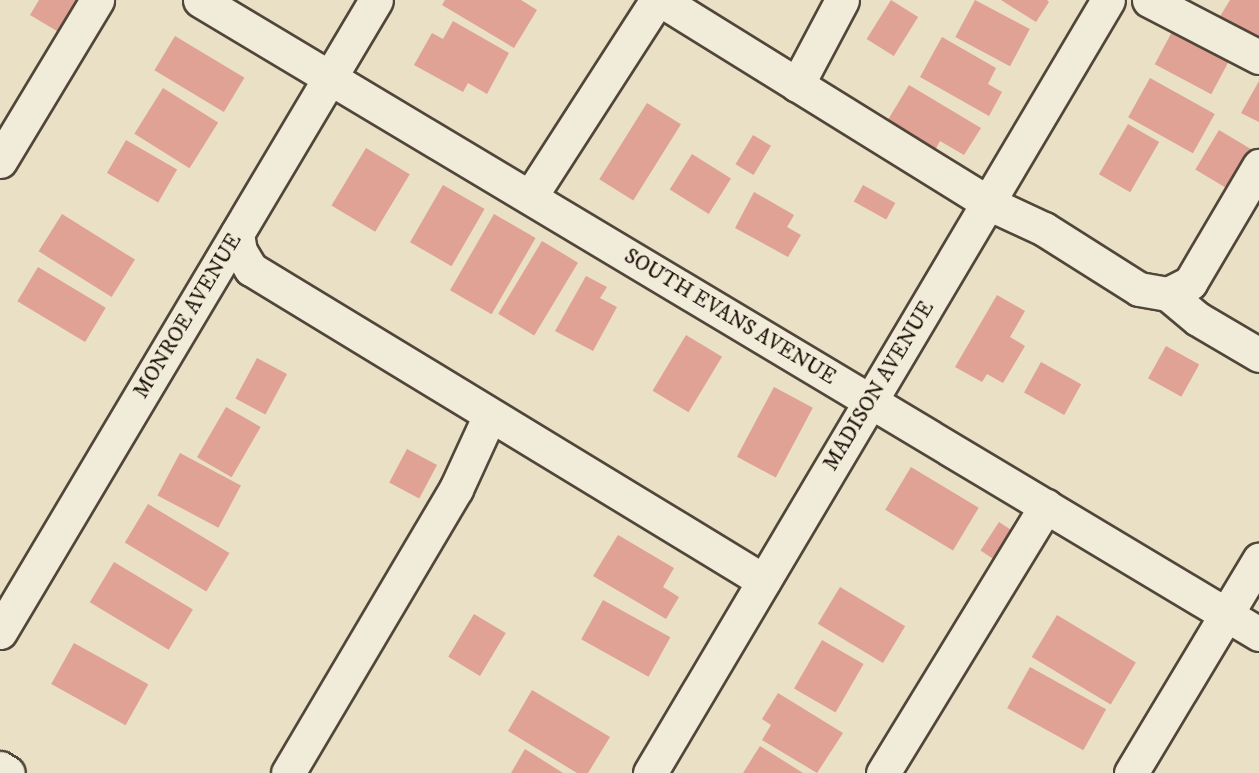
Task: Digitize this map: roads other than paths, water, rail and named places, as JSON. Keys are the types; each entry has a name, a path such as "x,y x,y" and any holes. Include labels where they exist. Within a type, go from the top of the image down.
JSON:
{"street":[{"path":"0,161 97,0"},
{"name":"SOUTH EVANS AVENUE","path":"200,0 1259,634"},
{"name":"MONROE AVENUE","path":"0,632 376,0"},
{"path":"530,198 657,0"},
{"path":"662,0 988,203 1044,229 1139,289 1168,294 1198,319 1259,355"},
{"path":"797,85 842,0"},
{"name":"MADISON AVENUE","path":"650,773 1108,0"},
{"path":"1149,0 1259,57"},
{"path":"1168,294 1190,283 1259,166"},
{"path":"237,234 240,251 251,269 764,581"},
{"path":"288,773 336,698 456,489 490,415"},
{"path":"883,773 1046,506"},
{"path":"1131,773 1259,560"},
{"path":"0,768 8,773"}]}
